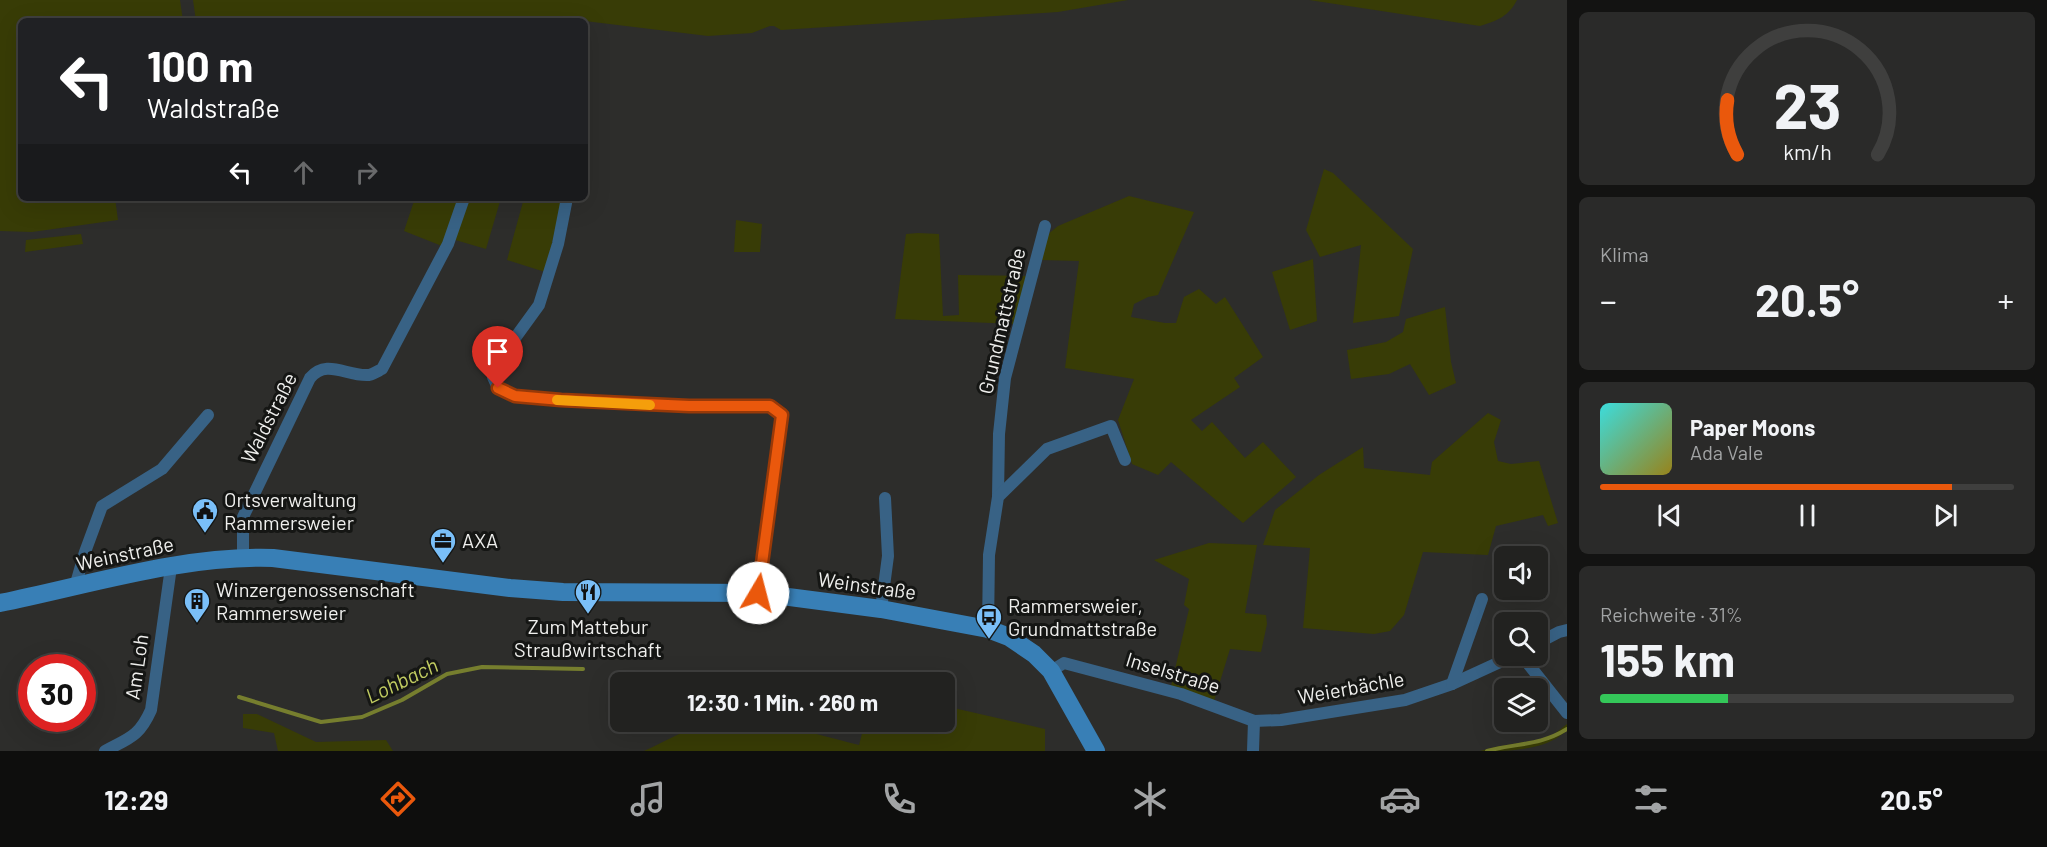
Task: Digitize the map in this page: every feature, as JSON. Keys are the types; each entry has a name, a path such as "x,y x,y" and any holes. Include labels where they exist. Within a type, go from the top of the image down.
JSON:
{"street":[{"name":"Waldstraße","path":"243,557 243,517 310,378 316,370 329,368 369,375 382,369 448,244 463,201"},
{"path":"566,201 558,244 539,305 497,363 493,377 498,388 515,396 561,400 689,406 770,406 782,415 758,593"},
{"name":"Grundmattstraße","path":"988,629 989,555 998,497 999,434 1005,378 1044,226"},
{"path":"75,587 102,506 162,469 208,415"},
{"path":"998,497 1047,449 1111,426 1125,460"},
{"path":"881,609 888,556 885,498"},
{"name":"Weinstraße","path":"0,603 195,562 243,557 273,558 510,588 563,592 758,593 881,609 988,629 1034,654 1051,671 1096,751"},
{"name":"Am Loh","path":"105,751 132,737 143,727 151,710 171,567"},
{"path":"1452,684 1482,599"},
{"path":"1548,638 1567,630"},
{"name":"Inselstraße","path":"1051,671 1064,663 1084,667 1180,694 1254,721"},
{"name":"Weierbächle","path":"1254,721 1281,720 1405,700 1452,684 1494,664"},
{"path":"1530,666 1567,713"},
{"path":"1253,751 1254,721"}],"green space":[{"path":"0,0 180,0 183,18 18,18 18,201 115,201 118,220 32,232 0,231"},
{"path":"193,0 1128,0 1058,12 781,30 770,26 752,33 708,36 588,21 588,18 196,18"},
{"path":"1309,0 1517,0 1502,17 1480,26"},
{"path":"1324,169 1333,173 1413,249 1399,316 1353,323 1361,245 1320,257 1306,230"},
{"path":"1129,196 1194,212 1158,295 1134,304 1131,317 1176,323 1184,297 1199,289 1216,304 1225,297 1263,357 1234,378 1240,387 1191,420 1202,431 1212,422 1245,458 1263,442 1296,477 1243,523 1171,462 1158,475 1132,464 1118,420 1134,379 1065,368 1079,261 1040,260 1047,235 1058,226"},
{"path":"414,201 460,201 442,246 404,231"},
{"path":"470,201 500,201 486,249 452,239"},
{"path":"523,201 560,201 545,272 507,260"},
{"path":"736,220 762,224 760,252 734,252"},
{"path":"81,234 83,244 25,252 26,240"},
{"path":"906,234 939,234 943,316 959,315 958,275 1028,276 1016,324 895,319"},
{"path":"1313,259 1317,321 1290,330 1272,272"},
{"path":"1445,307 1451,362 1456,383 1429,395 1410,364 1389,374 1351,379 1347,350 1386,342 1403,332 1406,319"},
{"path":"1488,413 1501,420 1494,442 1498,461 1511,464 1539,461 1558,523 1548,526 1543,515 1496,526 1488,555 1423,552 1404,615 1390,631 1374,634 1303,628 1310,548 1263,545 1275,510 1319,475 1363,447 1364,468 1430,475 1432,462"},
{"path":"1209,543 1257,545 1245,613 1266,615 1267,624 1261,652 1230,649 1214,701 1171,686 1189,609 1184,605 1189,579 1154,560"},
{"path":"955,708 1045,729 1045,751 644,751 685,732 808,732 859,745 862,732 955,732"},
{"path":"243,714 257,714 316,742 386,740 393,751 278,751 274,733 243,728"},
{"path":"1567,724 1567,731 1538,746 1480,751 1549,738"}],"waterway":[{"name":"Lohbach","path":"239,697 321,722 362,717 402,700 447,674 482,667 583,669"},
{"path":"1487,751 1537,741 1567,729"}],"slow traffic":[{"path":"557,400 650,405"}],"place":[{"name":"Ortsverwaltung Rammersweier","path":"205,534"},
{"name":"AXA","path":"443,564"},
{"name":"Zum Mattebur Straußwirtschaft","path":"588,615"},
{"name":"Winzergenossenschaft Rammersweier","path":"197,624"},
{"name":"Rammersweier, Grundmattstraße","path":"989,640"}],"route":[{"path":"498,388 515,396 561,400 689,406 770,406 782,415 758,593"}]}
